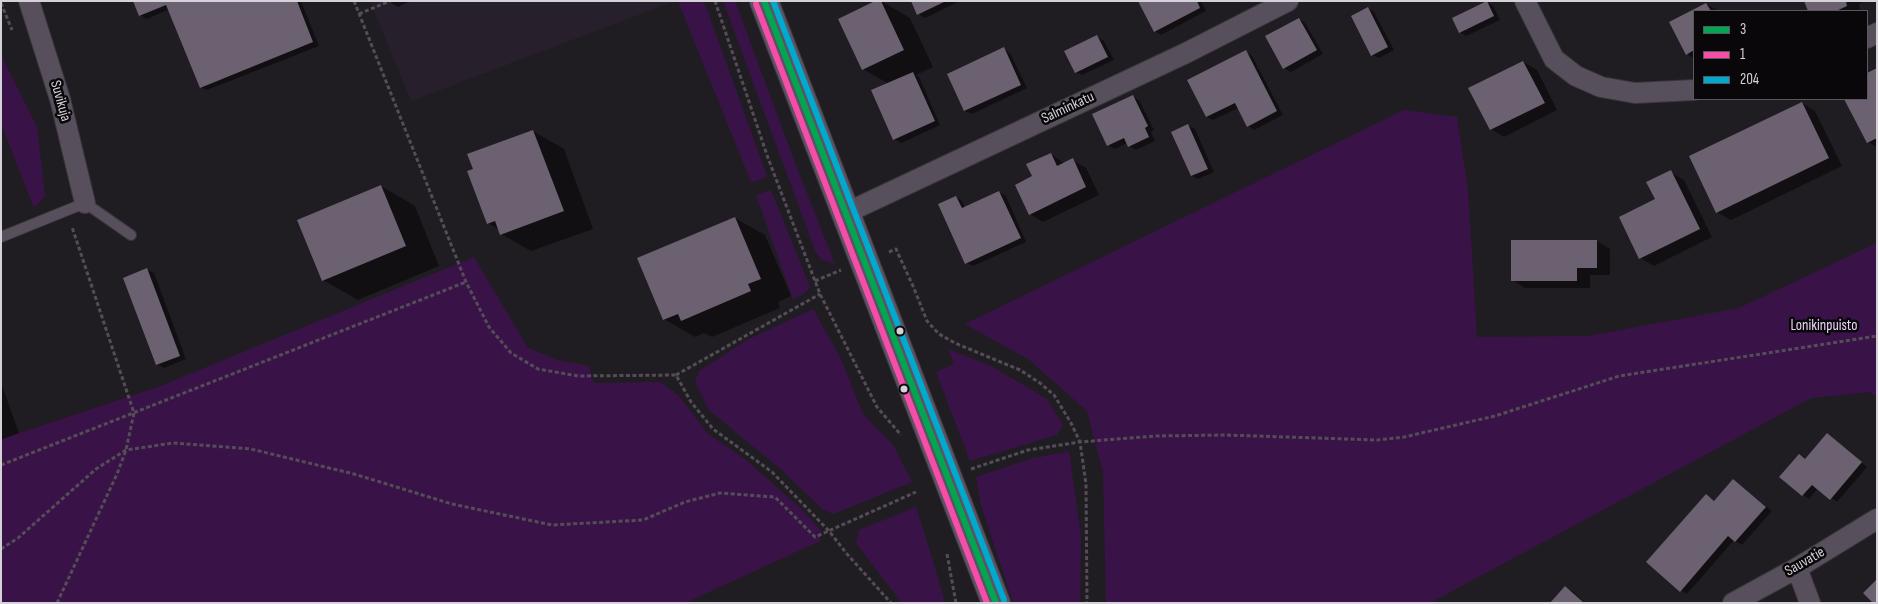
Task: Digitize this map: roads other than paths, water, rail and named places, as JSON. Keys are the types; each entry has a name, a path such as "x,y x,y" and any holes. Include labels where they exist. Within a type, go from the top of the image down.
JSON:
{"main road":[{"path":"764,1 996,603"}],"street":[{"name":"Suvikuja","path":"29,1 60,99 86,203"},
{"name":"Salminkatu","path":"846,213 1177,57 1288,1"},
{"path":"1525,1 1554,59 1576,76 1601,87 1634,93 1693,90"},
{"name":"Sauvatie","path":"1733,603 1796,568 1877,519"},
{"path":"1796,568 1810,603"}],"lane":[{"path":"1,237 86,203 131,235"}],"park label":[{"name":"Lonikinpuisto","path":"1824,326"}]}
